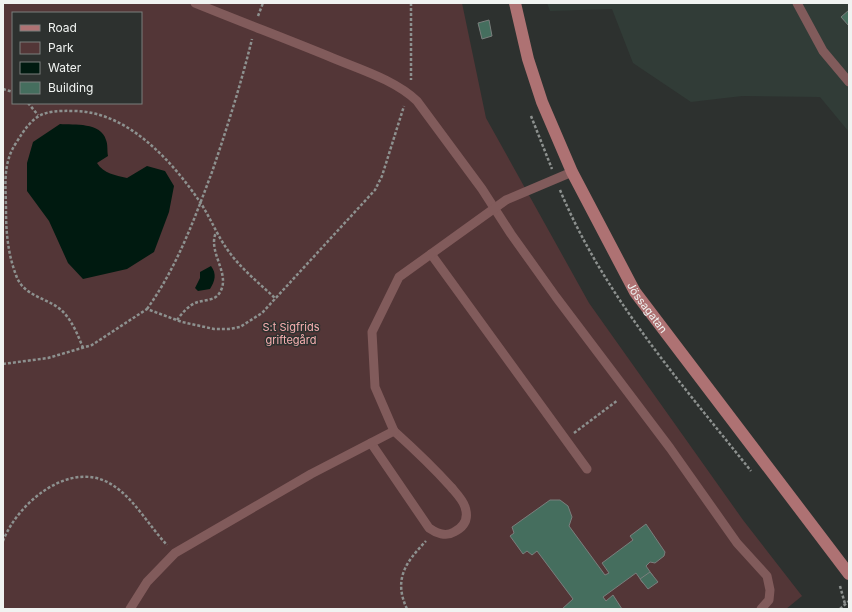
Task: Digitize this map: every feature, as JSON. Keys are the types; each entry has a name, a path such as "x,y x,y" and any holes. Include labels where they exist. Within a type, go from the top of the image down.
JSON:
{"street":[{"name":"Jössagatan","path":"515,3 528,59 542,102 572,172 635,292 849,574"}],"lane":[{"path":"195,3 367,72 408,93 418,102 482,189 494,209 556,297 628,392 737,543 767,576 770,590 769,600 761,609"},
{"path":"797,3 822,51 849,82"},
{"path":"371,443 429,528 435,532 451,534 463,528 466,518 465,507 460,497 432,465 394,431 375,387 372,332 399,277 506,200 572,172"},
{"path":"431,254 587,469"},
{"path":"130,609 146,582 175,554 311,474 394,431"}],"path":[{"path":"3,364 48,358 92,345 147,309 172,270 200,203 225,135 263,3"},
{"path":"147,309 177,320 214,329 229,330 251,322 276,299 375,190 382,176 411,83 411,3"},
{"path":"29,104 38,115"},
{"path":"83,348 68,319 61,310 50,302 36,297 20,285 16,276 7,241 5,184 7,166 14,146 26,128 38,115 53,112 84,111 100,115 121,124 144,140 186,183 212,221 226,249 276,299"},
{"path":"177,320 191,305 216,297 222,291 223,277 213,247 215,235 218,233"},
{"path":"566,440 628,392"},
{"path":"3,541 8,529 29,502 50,486 66,480 84,477 103,479 115,486 175,554"},
{"path":"407,609 402,599 401,581 404,568 409,559 435,532"},
{"path":"840,609 849,601"}],"shaded area":[{"path":"547,3 849,3 849,132 820,97 742,96 691,102 633,63 612,9 550,11"}],"green space":[{"name":"S:t Sigfrids griftegård","path":"3,3 462,3 486,118 589,303 743,520 802,596 786,609 3,609"}],"water":[{"path":"60,124 93,127 103,134 107,142 108,156 97,163 106,172 127,178 147,166 165,171 174,186 169,212 154,252 127,269 83,279 68,263 49,221 27,191 27,163 33,142"},
{"path":"211,266 215,275 212,286 210,289 198,291 195,288 200,278 200,272"}],"building":[{"path":"849,10 849,26 841,17"},
{"path":"489,20 492,36 482,39 478,23"},
{"path":"550,500 560,500 568,506 572,517 569,526 605,575 609,573 602,563 633,540 630,536 646,524 665,552 664,556 655,563 650,562 646,566 653,576 643,583 636,573 603,597 606,601 613,595 622,609 562,609 573,599 537,551 532,555 527,551 523,554 510,536 514,533 512,527"},
{"path":"650,572 658,582 648,589 640,579"}]}
